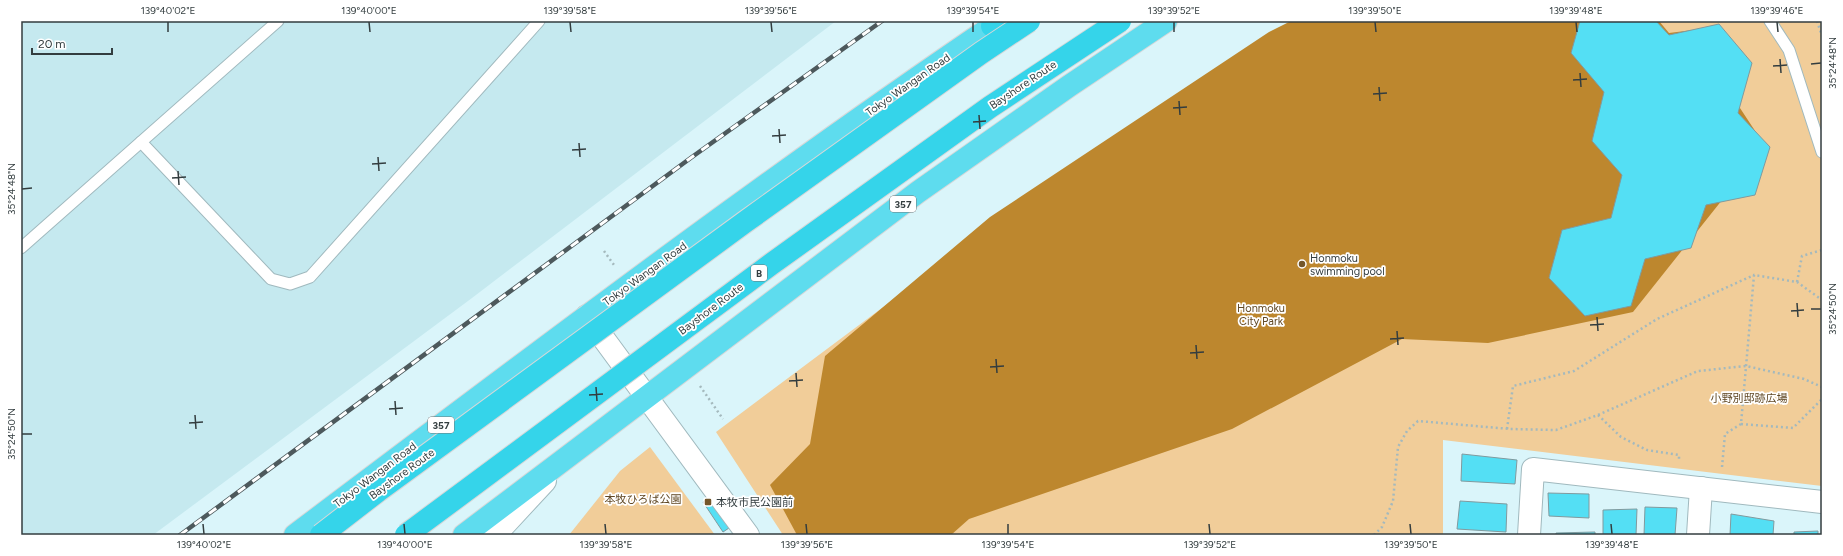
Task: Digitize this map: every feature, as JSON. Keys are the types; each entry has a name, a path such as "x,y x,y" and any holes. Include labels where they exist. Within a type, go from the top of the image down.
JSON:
{"highway":[{"name":"Bayshore Route","path":"320,535 745,222 980,53 1029,21"},
{"name":"Bayshore Route","path":"406,535 770,265 990,108 1120,21"},
{"name":"357","path":"464,535 918,192 1069,86 1166,21"},
{"name":"Tokyo Wangan Road","path":"295,535 587,316 876,107 997,23"}],"street":[{"path":"587,316 748,535"},
{"path":"494,535 569,456"},
{"path":"1529,535 1533,469 1822,502"},
{"path":"1698,535 1711,489"}],"lane":[{"path":"21,248 278,21"},
{"path":"141,142 271,280 290,284 310,277 539,21"},
{"path":"1770,21 1789,50 1822,152"}],"path":[{"path":"1817,21 1822,36"},
{"path":"1797,282 1802,256 1822,250"},
{"path":"1741,424 1754,275"},
{"path":"1507,429 1513,386 1574,372 1657,319 1754,275 1797,282 1822,300"},
{"path":"1374,535 1382,527 1393,501 1398,447 1407,431 1418,421 1507,429 1556,430 1598,414 1698,371 1746,366 1804,379 1822,387"},
{"path":"1711,489 1725,434 1741,424 1793,428 1822,399"},
{"path":"1598,414 1621,437 1647,450 1679,455 1676,485"}],"shaded area":[{"path":"21,21 836,21 472,298 153,535 21,535"},
{"name":"Honmoku swimming pool","path":"1291,21 1659,21 1669,33 1717,27 1738,105 1765,146 1633,312 1488,343 1402,339 1232,429 969,519 951,535 797,535 770,485 810,444 825,356 990,217 1269,32"}],"green space":[{"name":"Honmoku swimming pool","path":"1312,21 1822,21 1822,486 1443,440 1443,535 783,535 716,432 1009,213"},
{"name":"本牧ひろば公園","path":"650,447 715,535 569,535 620,471"}],"building":[{"path":"1580,21 1656,21 1669,35 1719,24 1752,63 1738,113 1770,147 1755,195 1706,205 1691,248 1645,259 1631,306 1585,316 1549,278 1562,230 1611,218 1622,175 1592,141 1604,92 1571,53"},
{"path":"1462,454 1517,460 1515,484 1461,481"},
{"path":"1548,493 1589,494 1589,518 1549,516"},
{"path":"709,499 729,528 723,532 703,502"},
{"path":"1460,501 1507,504 1506,532 1457,529"},
{"path":"1645,507 1677,508 1675,535 1644,535"},
{"path":"1637,509 1636,535 1603,535 1603,510"},
{"path":"1731,514 1774,521 1773,535 1730,535"},
{"path":"1818,531 1818,535 1794,535 1794,532"},
{"path":"1595,532 1595,535 1556,535 1556,533"}],"railway":[{"path":"180,535 692,157 882,21"}],"place":[{"name":"Honmoku swimming pool","path":"1302,264"},
{"name":"本牧市民公園前","path":"708,502"}],"park label":[{"name":"Honmoku City Park","path":"1261,314"},
{"name":"小野別邸跡広場","path":"1749,398"}]}
